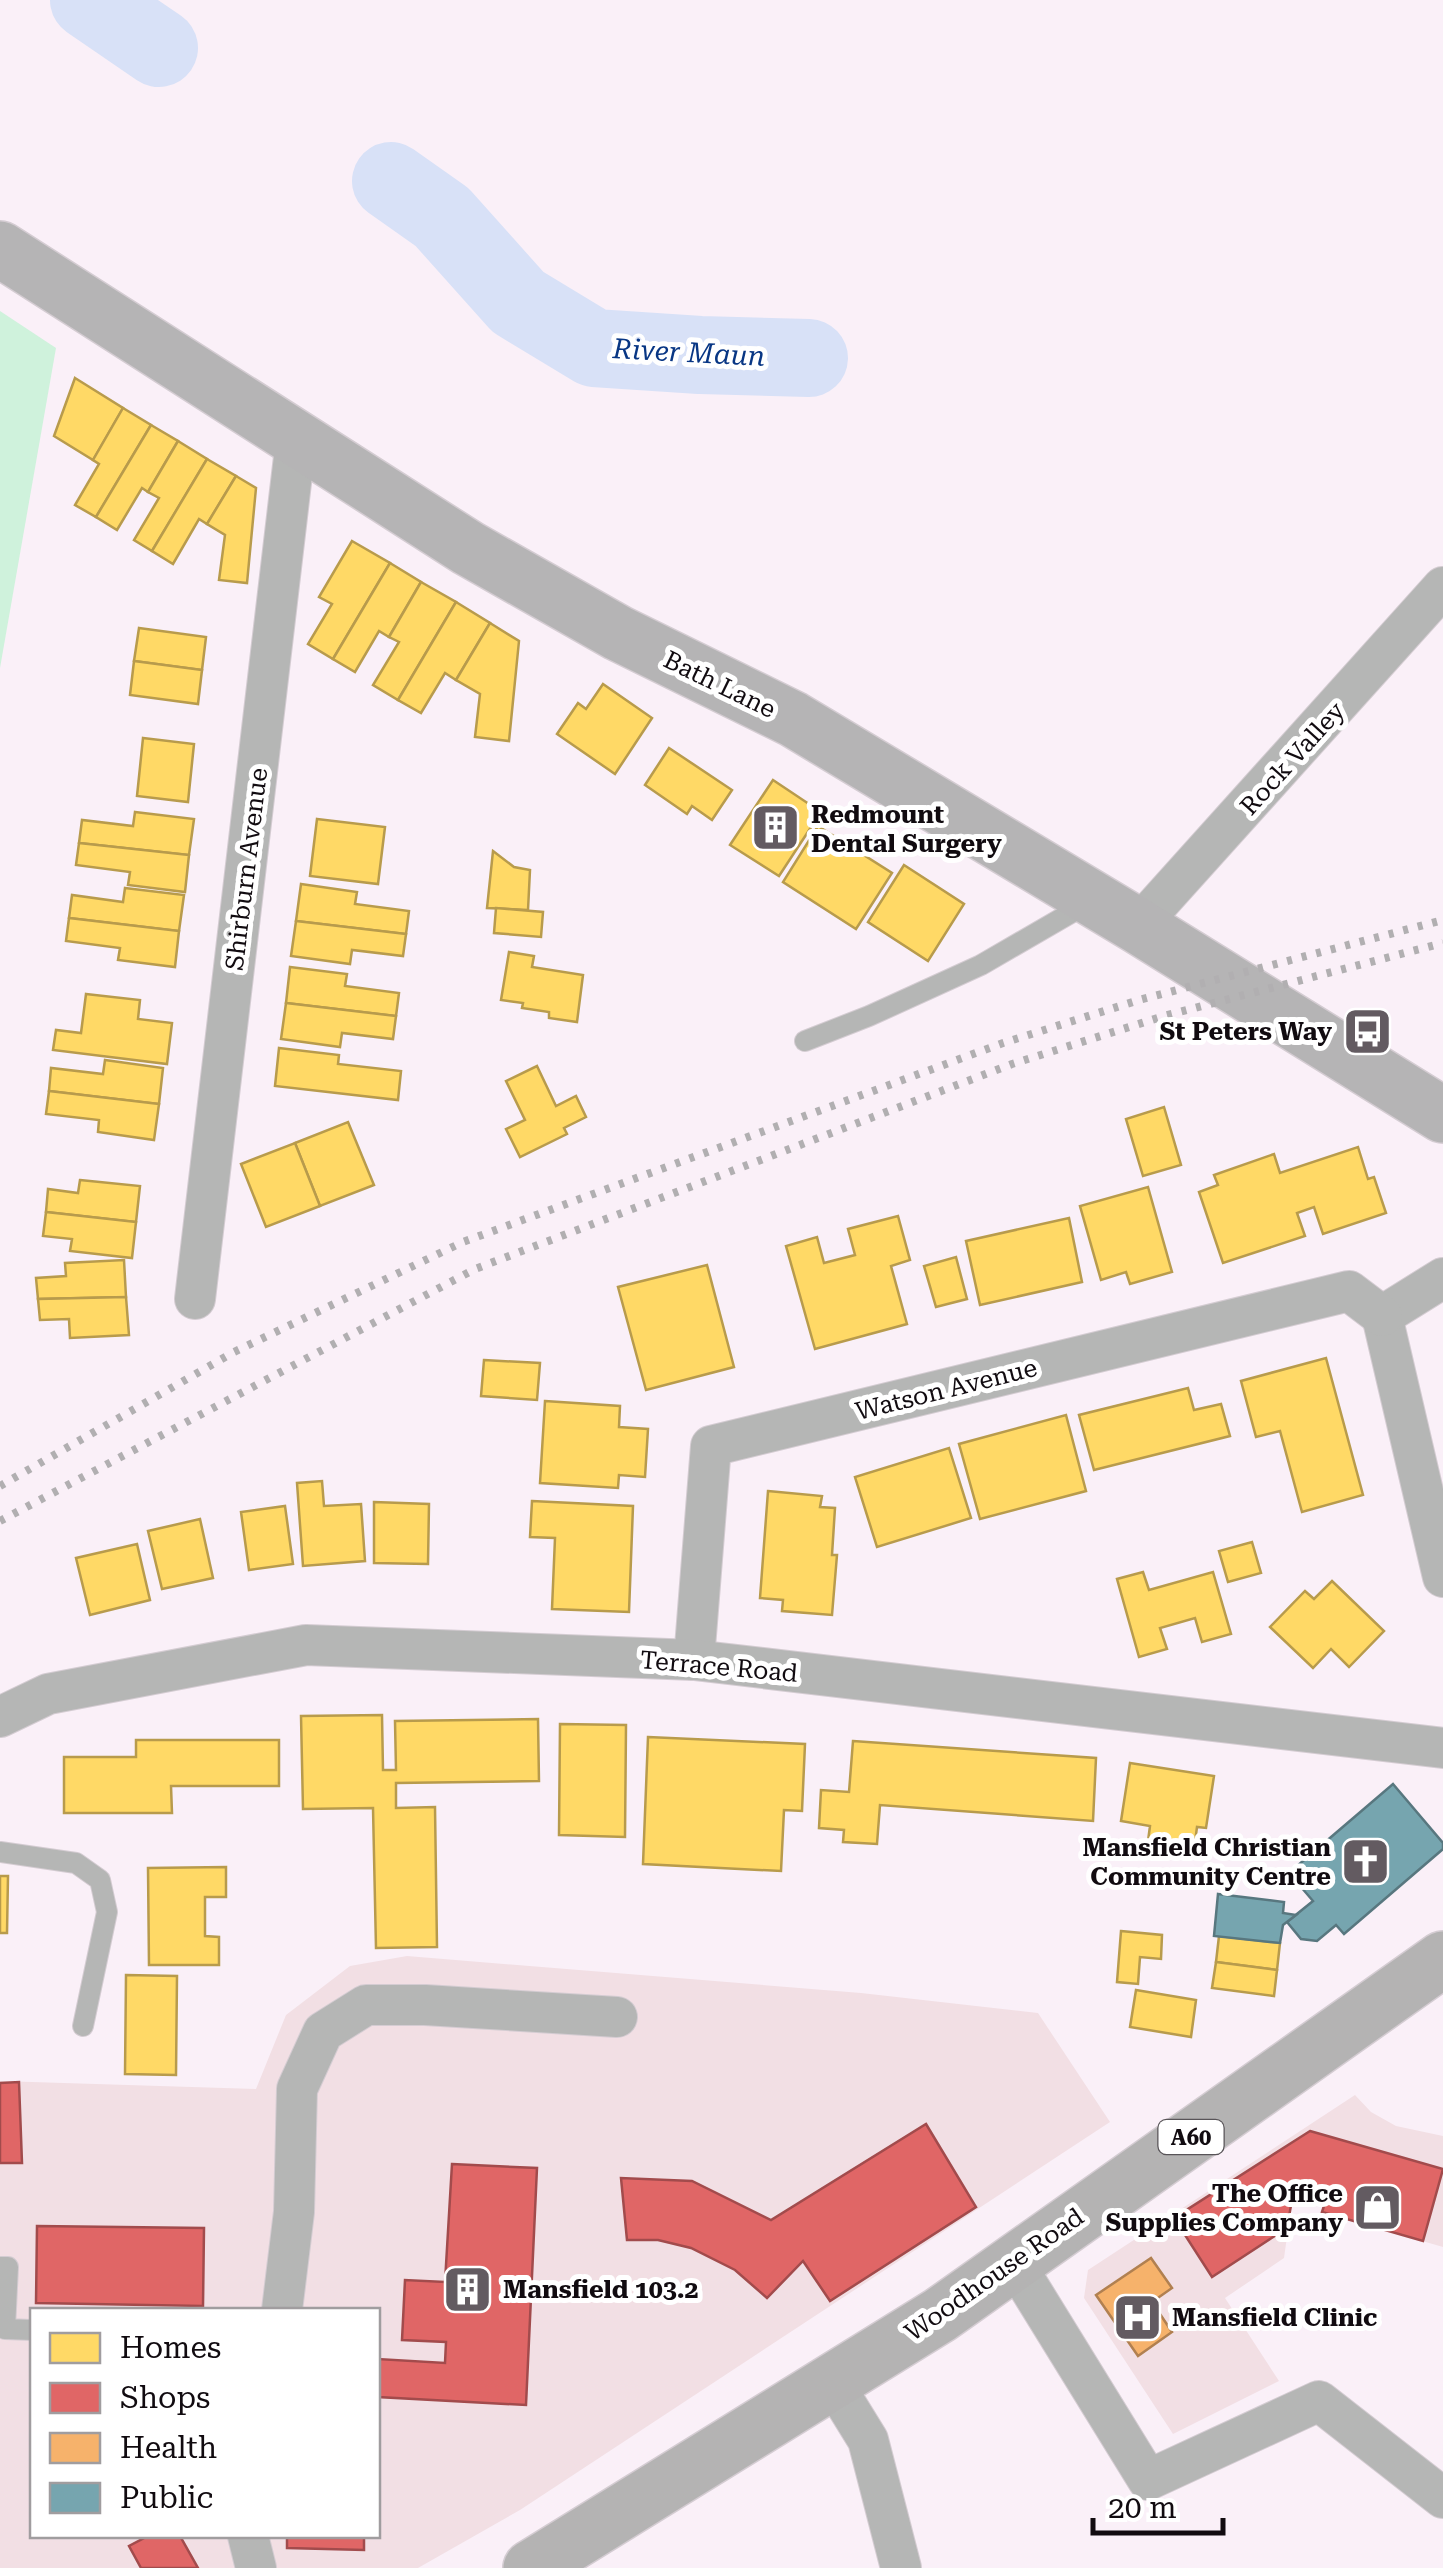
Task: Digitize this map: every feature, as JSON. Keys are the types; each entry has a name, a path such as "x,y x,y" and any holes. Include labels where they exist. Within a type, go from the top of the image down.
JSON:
{"highway":[{"name":"Woodhouse Road","path":"531,2568 940,2315 1443,1959"}],"main road":[{"name":"Bath Lane","path":"0,249 468,548 618,633 792,719 1443,1115"}],"street":[{"name":"Shirburn Avenue","path":"195,1299 296,440"},
{"name":"Rock Valley","path":"1116,913 1443,587"},
{"path":"1443,1278 1382,1316 1443,1576"},
{"name":"Watson Avenue","path":"694,1660 711,1446 1349,1291 1382,1316"},
{"name":"Terrace Road","path":"0,1717 48,1694 306,1645 694,1660 1443,1748"},
{"path":"282,2308 294,2212 297,2089 322,2032 366,2004 618,2017"},
{"path":"1012,2261 1148,2480 1319,2401 1443,2498"},
{"path":"831,2380 868,2440 901,2568"},
{"path":"248,2538 256,2568"}],"lane":[{"path":"805,1041 981,965 1116,913"},
{"path":"0,1852 76,1864 100,1880 107,1912 83,2026"},
{"path":"0,2267 8,2267 5,2328 30,2330"}],"shaded area":[{"path":"407,1956 861,1993 1038,2013 1110,2122 520,2510 418,2568 0,2568 0,2081 256,2089 286,2015 350,1966"},
{"path":"1355,2095 1371,2112 1396,2126 1443,2136 1443,2247 1322,2212 1324,2203 1293,2194 1284,2258 1225,2298 1279,2381 1173,2434 1084,2298 1088,2270"}],"green space":[{"path":"0,311 56,348 0,668"}],"building: Homes":[{"path":"75,378 123,408 93,460 54,436"},
{"path":"123,408 151,425 96,517 75,505 99,464 93,460"},
{"path":"151,425 178,441 148,492 142,488 117,530 96,517"},
{"path":"178,441 207,459 152,551 134,540 159,498 148,492"},
{"path":"207,459 236,476 207,524 199,519 173,564 152,551"},
{"path":"236,476 256,488 247,583 219,580 225,535 207,524"},
{"path":"352,541 390,563 333,659 308,644 332,604 319,597"},
{"path":"390,563 421,582 389,637 379,631 355,672 333,659"},
{"path":"421,582 456,602 398,700 373,685 399,642 389,637"},
{"path":"456,602 490,623 456,680 445,673 421,713 398,700"},
{"path":"490,623 519,641 509,741 475,737 480,694 456,680"},
{"path":"139,628 206,637 202,670 134,661"},
{"path":"134,661 202,670 198,704 130,695"},
{"path":"603,684 652,718 615,774 557,734 578,703 586,709"},
{"path":"143,738 194,744 188,802 137,796"},
{"path":"669,748 732,790 712,820 692,806 687,814 645,785"},
{"name":"Redmount Dental Surgery","path":"773,780 821,812 779,876 730,845"},
{"path":"135,812 194,819 189,855 79,843 82,820 133,826"},
{"path":"317,819 385,827 378,884 310,876"},
{"path":"818,826 892,873 856,929 783,882"},
{"path":"79,843 189,855 185,892 128,885 130,872 76,865"},
{"path":"493,851 514,867 530,870 528,910 487,908"},
{"path":"904,865 964,904 928,961 868,922"},
{"path":"301,884 357,892 355,904 409,911 406,934 296,921"},
{"path":"125,888 184,895 179,931 69,918 72,895 123,902"},
{"path":"496,908 543,912 541,937 494,933"},
{"path":"69,918 179,931 175,967 118,960 120,948 66,941"},
{"path":"296,921 406,934 403,956 352,950 350,964 291,956"},
{"path":"509,952 534,956 532,967 583,975 577,1022 549,1018 549,1012 501,1000"},
{"path":"290,967 347,974 345,986 399,993 396,1016 286,1003"},
{"path":"86,994 140,1000 138,1019 172,1023 167,1064 53,1050 56,1030 81,1033"},
{"path":"286,1003 396,1016 393,1039 342,1033 340,1047 281,1039"},
{"path":"279,1048 339,1055 338,1064 401,1071 398,1100 275,1086"},
{"path":"105,1060 163,1068 159,1104 49,1091 51,1068 103,1074"},
{"path":"537,1066 556,1106 576,1096 586,1117 564,1128 567,1134 520,1157 506,1129 525,1120 506,1081"},
{"path":"49,1091 159,1104 154,1140 98,1132 99,1120 46,1114"},
{"path":"1164,1107 1181,1165 1143,1176 1126,1119"},
{"path":"348,1122 374,1185 320,1206 295,1143"},
{"path":"295,1143 320,1206 266,1227 241,1164"},
{"path":"1358,1147 1368,1179 1374,1177 1386,1213 1323,1234 1314,1207 1297,1213 1305,1236 1223,1263 1199,1192 1218,1185 1214,1175 1274,1154 1280,1173"},
{"path":"80,1180 140,1186 136,1222 46,1212 48,1189 78,1193"},
{"path":"1148,1187 1172,1272 1130,1284 1126,1272 1101,1280 1080,1206"},
{"path":"46,1212 136,1222 132,1258 70,1251 72,1239 43,1236"},
{"path":"898,1216 910,1260 891,1266 907,1324 815,1349 786,1246 817,1237 824,1263 855,1255 848,1229"},
{"path":"1069,1218 1082,1282 980,1305 966,1241"},
{"path":"956,1257 967,1299 936,1307 924,1266"},
{"path":"124,1260 126,1297 38,1299 36,1278 66,1276 65,1263"},
{"path":"707,1265 734,1367 646,1390 618,1287"},
{"path":"126,1297 129,1335 70,1338 69,1319 40,1320 38,1299"},
{"path":"1326,1358 1363,1495 1302,1512 1280,1431 1256,1437 1241,1381"},
{"path":"484,1360 540,1363 537,1400 481,1396"},
{"path":"1188,1388 1194,1410 1221,1404 1230,1436 1094,1470 1079,1415"},
{"path":"545,1401 620,1406 619,1427 648,1429 645,1477 619,1475 618,1488 540,1483"},
{"path":"1066,1415 1086,1491 980,1519 959,1444"},
{"path":"949,1448 971,1518 877,1547 855,1477"},
{"path":"322,1481 324,1506 361,1504 365,1561 303,1566 297,1483"},
{"path":"768,1491 822,1496 820,1507 835,1508 832,1555 837,1555 832,1615 782,1611 783,1600 760,1598"},
{"path":"532,1501 633,1506 629,1612 552,1609 555,1538 530,1537"},
{"path":"374,1502 429,1504 428,1564 374,1563"},
{"path":"285,1506 293,1564 249,1570 241,1512"},
{"path":"200,1519 213,1578 162,1589 148,1531"},
{"path":"1252,1542 1261,1573 1228,1582 1219,1551"},
{"path":"137,1544 150,1600 90,1615 76,1558"},
{"path":"1143,1572 1149,1590 1213,1572 1231,1634 1202,1642 1195,1618 1160,1628 1167,1649 1139,1657 1117,1579"},
{"path":"1332,1581 1384,1631 1349,1667 1331,1649 1313,1668 1270,1627 1305,1591 1314,1599"},
{"path":"382,1715 383,1770 396,1770 395,1721 538,1719 539,1781 396,1783 396,1808 435,1807 437,1947 376,1948 373,1808 303,1809 301,1716"},
{"path":"560,1724 626,1725 625,1837 559,1835"},
{"path":"648,1737 805,1744 802,1811 784,1810 781,1871 643,1864"},
{"path":"136,1740 279,1740 279,1786 171,1786 172,1813 64,1813 64,1757 136,1757"},
{"path":"853,1741 1096,1758 1093,1821 880,1805 877,1844 843,1842 844,1830 819,1828 821,1790 849,1792"},
{"path":"1130,1763 1214,1776 1206,1828 1197,1827 1193,1857 1171,1853 1173,1845 1148,1841 1150,1826 1121,1821"},
{"path":"226,1867 226,1897 205,1897 205,1936 219,1937 219,1965 149,1965 148,1868"},
{"path":"0,1876 8,1876 7,1933 0,1933"},
{"path":"1121,1931 1162,1935 1161,1959 1140,1957 1138,1984 1117,1982"},
{"path":"1219,1936 1280,1943 1277,1970 1216,1962"},
{"path":"1216,1962 1277,1970 1274,1996 1212,1988"},
{"path":"126,1975 177,1976 176,2075 125,2074"},
{"path":"1136,1990 1196,2000 1191,2037 1130,2027"}],"building: Shops":[{"path":"19,2082 22,2163 0,2163 0,2083"},
{"path":"926,2124 976,2207 830,2301 803,2261 767,2298 735,2270 691,2248 658,2240 627,2240 621,2178 692,2181 771,2220"},
{"name":"The Office Supplies Company","path":"1310,2131 1443,2169 1423,2241 1322,2212 1325,2203 1293,2194 1287,2228 1212,2277 1174,2218"},
{"name":"Mansfield 103.2","path":"452,2164 537,2168 526,2405 380,2397 380,2359 445,2363 446,2342 402,2340 405,2280 445,2282"},
{"path":"37,2226 204,2228 203,2306 36,2303"},
{"path":"144,2538 181,2538 198,2568 141,2568 129,2546"},
{"path":"287,2538 364,2538 364,2550 287,2548"}],"building: Health":[{"name":"Mansfield Clinic","path":"1151,2258 1172,2288 1152,2302 1172,2332 1138,2356 1096,2295"}],"building: Public":[{"name":"Mansfield Christian Community Centre","path":"1393,1784 1443,1843 1443,1849 1344,1934 1336,1925 1317,1941 1301,1939 1287,1922 1313,1901 1289,1873"},
{"path":"1218,1894 1284,1902 1283,1913 1296,1915 1283,1925 1280,1943 1214,1936"}],"waterway":[{"name":"River Maun","path":"89,0 159,48"},
{"name":"River Maun","path":"391,181 442,217 518,302 594,348 809,358"}],"railway":[{"path":"0,1486 234,1352 463,1242 1003,1043 1139,1000 1443,920"},
{"path":"0,1521 475,1269 1012,1064 1164,1016 1443,943"}],"place":[{"name":"Redmount Dental Surgery","path":"776,828"},
{"name":"St Peters Way","path":"1367,1031"},
{"name":"Mansfield Christian Community Centre","path":"1366,1861"},
{"name":"The Office Supplies Company","path":"1378,2207"},
{"name":"Mansfield 103.2","path":"468,2289"},
{"name":"Mansfield Clinic","path":"1137,2317"}]}
